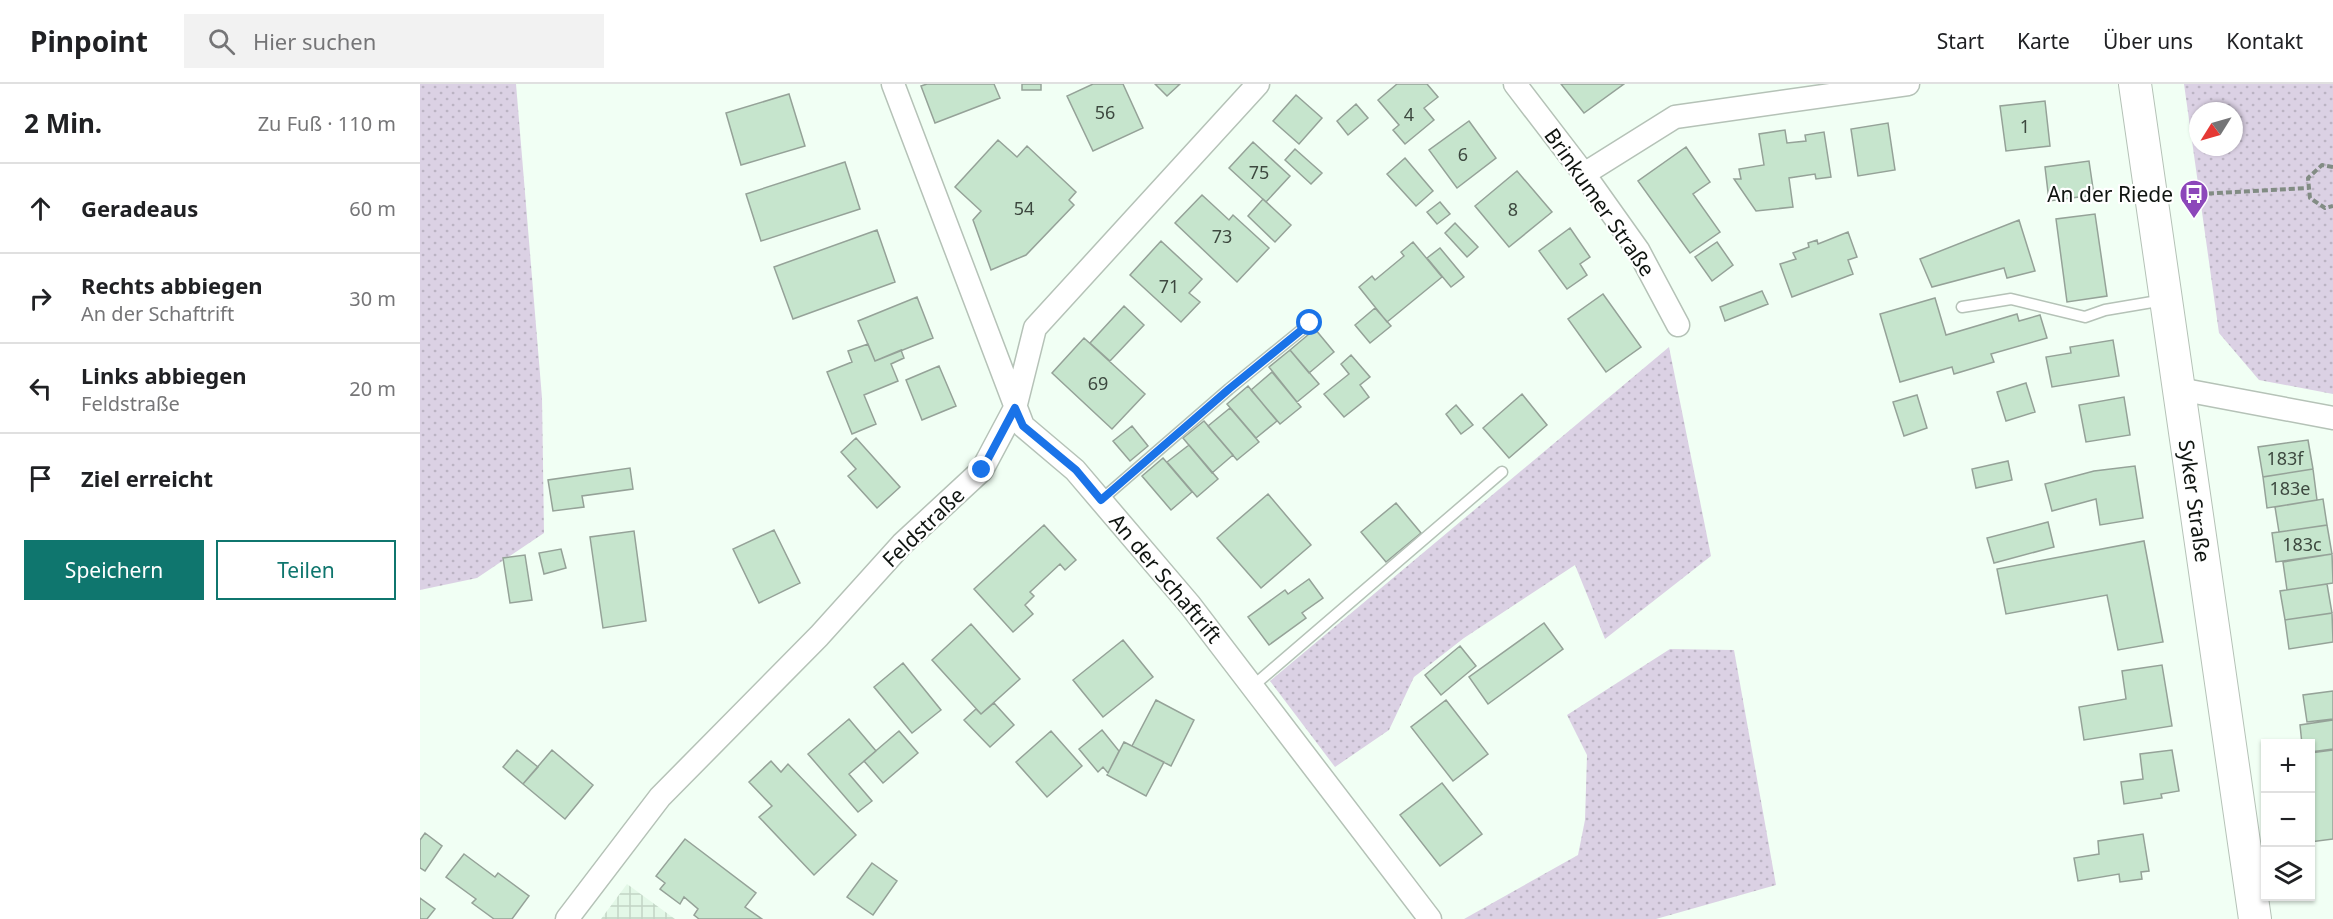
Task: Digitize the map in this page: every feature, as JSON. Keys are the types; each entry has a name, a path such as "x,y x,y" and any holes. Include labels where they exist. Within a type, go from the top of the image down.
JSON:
{"main road":[{"name":"Syker Straße","path":"2135,84 2255,919"}],"street":[{"name":"An der Schaftrift","path":"893,84 1023,426 1076,470 1190,604 1430,919"},
{"name":"Feldstraße","path":"567,919 660,797 819,636 902,544 982,470 1015,408 1035,328 1258,84"},
{"name":"Brinkumer Straße","path":"1515,84 1584,174 1638,250 1678,325"},
{"path":"1584,174 1675,117 1820,90 1908,84"},
{"path":"2179,388 2333,418"}],"lane":[{"path":"1962,306 2012,299 2085,317 2105,310 2166,300"},
{"path":"1101,500 1229,389 1310,323"},
{"path":"1253,686 1502,472"}],"path":[{"path":"2333,167 2322,165 2308,178 2310,198 2325,208 2333,206"},
{"path":"2151,197 2309,188"}],"shaded area":[{"path":"420,84 516,84 542,398 544,533 477,578 420,590"},
{"path":"2184,84 2333,84 2333,394 2259,380 2219,333 2194,156 2243,156 2243,102 2189,102 2189,120"},
{"path":"1669,347 1711,556 1605,639 1575,565 1464,638 1414,677 1389,730 1335,767 1270,681"},
{"path":"1670,649 1734,650 1776,885 1656,919 1464,919 1578,855 1585,820 1587,755 1567,715"},
{"path":"627,884 675,919 601,919"}],"building":[{"path":"927,84 994,84 1000,98 935,123 921,86"},
{"path":"1022,84 1041,84 1041,90 1022,90"},
{"path":"1093,84 1123,84 1143,128 1093,151 1067,96"},
{"path":"1155,84 1180,84 1167,96"},
{"path":"1397,84 1427,84 1438,97 1424,108 1434,120 1405,144 1393,130 1399,125 1378,100"},
{"path":"1561,84 1624,84 1584,113"},
{"path":"789,94 805,146 741,165 726,113"},
{"path":"1296,95 1322,118 1299,144 1273,121"},
{"path":"2045,101 2050,146 2006,151 2000,106"},
{"path":"1356,104 1368,118 1348,135 1337,121"},
{"path":"1469,121 1496,158 1457,188 1429,150"},
{"path":"1888,123 1895,170 1858,176 1851,129"},
{"path":"1785,130 1787,143 1806,141 1805,135 1824,132 1831,177 1816,179 1815,174 1789,178 1793,207 1756,211 1734,179 1741,179 1739,169 1764,165 1759,134"},
{"path":"998,140 1017,157 1027,146 1076,192 1069,200 1074,205 1026,255 991,270 973,220 981,211 955,187"},
{"path":"1253,142 1290,176 1266,202 1229,168"},
{"path":"1686,147 1710,182 1693,194 1720,232 1690,253 1638,181"},
{"path":"1295,149 1322,173 1311,184 1285,160"},
{"path":"1405,158 1433,191 1416,206 1387,174"},
{"path":"2089,161 2094,195 2049,201 2045,167"},
{"path":"845,162 860,209 761,241 746,194"},
{"path":"1517,171 1552,212 1509,247 1475,206"},
{"path":"1202,195 1229,220 1233,215 1269,248 1237,282 1175,223"},
{"path":"1263,199 1291,225 1275,242 1248,216"},
{"path":"1440,202 1450,214 1437,224 1427,212"},
{"path":"2095,214 2107,296 2067,302 2056,219"},
{"path":"2019,220 2035,271 2007,278 2004,268 1932,287 1920,259"},
{"path":"1455,223 1478,247 1467,257 1445,233"},
{"path":"1570,228 1590,257 1580,264 1587,275 1567,289 1539,251"},
{"path":"877,230 895,282 793,319 774,267"},
{"path":"1848,232 1857,257 1848,260 1853,274 1792,297 1780,264 1796,259 1793,253 1809,247 1808,243 1817,240 1818,244"},
{"path":"1161,241 1202,279 1189,293 1200,302 1181,322 1130,275"},
{"path":"1413,242 1442,277 1387,322 1359,287 1372,276 1375,280 1404,256 1401,252"},
{"path":"1717,242 1733,265 1712,281 1695,257"},
{"path":"1440,248 1464,277 1451,287 1427,258"},
{"path":"1762,291 1768,304 1725,321 1720,307"},
{"path":"1603,294 1641,347 1606,372 1568,319"},
{"path":"917,297 933,338 875,361 858,321"},
{"path":"1935,298 1946,335 2017,314 2019,321 2040,315 2047,338 1991,354 1994,362 1954,374 1952,367 1900,382 1880,314"},
{"path":"1124,306 1144,325 1110,361 1090,343"},
{"path":"1375,308 1391,326 1370,343 1355,325"},
{"path":"1315,329 1334,352 1309,373 1290,350"},
{"path":"1084,338 1145,394 1112,429 1052,373"},
{"path":"2113,340 2119,376 2052,387 2046,357 2071,353 2070,347"},
{"path":"868,344 875,361 901,350 904,358 891,364 898,381 864,395 876,424 852,434 827,372 852,362 848,351"},
{"path":"1290,350 1319,384 1297,402 1269,367"},
{"path":"1351,355 1370,377 1360,385 1369,397 1344,417 1324,394 1349,374 1341,364"},
{"path":"939,366 956,406 922,420 906,380"},
{"path":"1272,372 1301,407 1280,424 1251,390"},
{"path":"2026,383 2035,412 2006,421 1997,392"},
{"path":"1248,386 1277,421 1256,438 1227,404"},
{"path":"1522,394 1547,425 1509,458 1483,428"},
{"path":"1917,395 1927,428 1904,436 1893,402"},
{"path":"2124,397 2130,435 2086,442 2079,405"},
{"path":"1456,405 1473,425 1461,434 1446,414"},
{"path":"1230,408 1259,442 1237,460 1208,426"},
{"path":"1204,421 1233,455 1212,473 1183,438"},
{"path":"1132,426 1148,446 1130,461 1113,441"},
{"path":"856,438 900,487 877,508 848,476 856,469 841,452"},
{"path":"2308,440 2313,469 2263,477 2258,447"},
{"path":"1189,445 1218,479 1197,497 1167,462"},
{"path":"1163,458 1192,492 1171,510 1142,476"},
{"path":"2008,461 2012,480 1976,488 1972,469"},
{"path":"2135,466 2143,518 2100,525 2096,499 2052,511 2045,484 2094,471"},
{"path":"630,468 633,489 582,496 584,507 553,511 548,480"},
{"path":"2313,469 2317,500 2267,508 2263,477"},
{"path":"1268,494 1311,545 1261,588 1217,538"},
{"path":"2323,499 2327,525 2279,532 2275,507"},
{"path":"1396,503 1421,533 1386,562 1361,532"},
{"path":"2048,522 2054,547 1994,563 1987,538"},
{"path":"1044,525 1076,560 1065,570 1060,564 1030,592 1034,596 1025,605 1033,614 1013,632 974,589"},
{"path":"2327,525 2332,554 2276,562 2272,533"},
{"path":"774,530 800,583 759,603 733,549"},
{"path":"634,531 646,621 603,628 590,537"},
{"path":"2144,541 2163,642 2118,650 2107,595 2006,614 1997,569"},
{"path":"561,549 566,568 544,574 539,553"},
{"path":"2332,554 2333,583 2287,590 2283,562"},
{"path":"525,555 532,600 510,603 503,558"},
{"path":"1309,579 1323,598 1302,613 1306,618 1269,645 1248,617 1285,590 1288,594"},
{"path":"2327,584 2332,613 2285,620 2280,591"},
{"path":"2332,613 2333,642 2289,649 2285,620"},
{"path":"1544,623 1563,649 1488,704 1469,677"},
{"path":"971,624 1020,679 981,714 932,660"},
{"path":"1123,640 1153,677 1103,717 1073,680"},
{"path":"1460,646 1476,666 1441,695 1425,675"},
{"path":"903,663 941,710 912,733 874,687"},
{"path":"2162,665 2172,726 2084,740 2079,707 2126,699 2122,671"},
{"path":"2333,691 2333,719 2307,722 2303,695"},
{"path":"1156,700 1194,720 1171,766 1132,746"},
{"path":"1446,700 1488,754 1453,781 1411,727"},
{"path":"994,703 1014,725 990,747 964,720 976,709 981,714"},
{"path":"849,719 876,751 849,774 872,801 858,812 808,754"},
{"path":"2333,720 2333,749 2315,751 2315,739 2301,739 2300,725"},
{"path":"1102,730 1119,751 1108,773 1103,767 1098,772 1079,749"},
{"path":"899,731 918,753 883,783 864,761"},
{"path":"1051,731 1082,766 1047,797 1016,762"},
{"path":"1124,742 1164,762 1146,796 1107,775"},
{"path":"517,750 538,767 523,784 503,767"},
{"path":"552,750 593,785 565,819 523,784"},
{"path":"2172,750 2179,791 2161,794 2162,798 2124,804 2121,782 2143,779 2140,754"},
{"path":"2333,750 2333,839 2315,841 2315,793 2315,752"},
{"path":"771,761 781,772 788,764 856,835 814,875 759,817 772,806 749,782"},
{"path":"1442,783 1482,834 1440,866 1400,815"},
{"path":"425,833 442,846 425,871 420,868 420,840"},
{"path":"2143,834 2149,871 2141,872 2142,879 2120,882 2119,874 2078,881 2074,858 2099,854 2098,841"},
{"path":"685,839 756,893 745,907 762,919 699,919 694,915 698,909 684,897 680,904 660,889 665,883 656,876"},
{"path":"464,854 495,877 498,873 529,896 512,919 494,919 472,903 476,899 446,877"},
{"path":"872,863 897,881 873,915 847,897"},
{"path":"420,898 435,909 427,919 420,919"}],"place":[{"name":"An der Riede","path":"2194,220"}],"route":[{"path":"982,470 1015,408 1023,426 1076,470 1101,500 1229,389 1310,323"}]}
